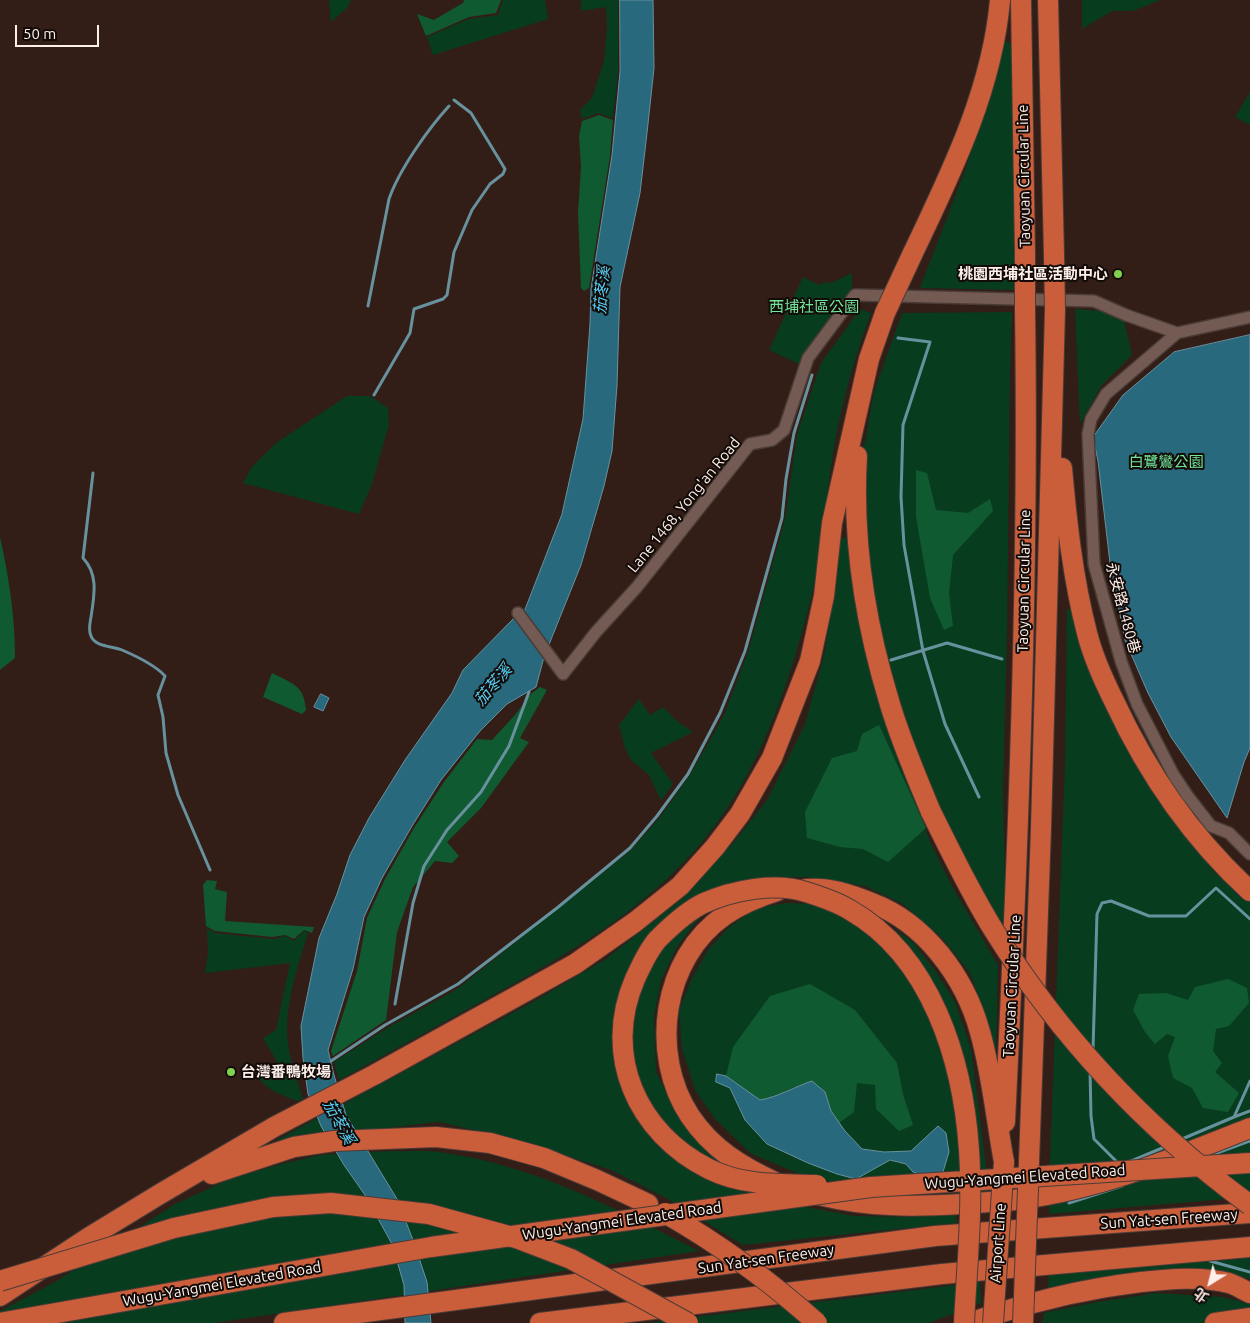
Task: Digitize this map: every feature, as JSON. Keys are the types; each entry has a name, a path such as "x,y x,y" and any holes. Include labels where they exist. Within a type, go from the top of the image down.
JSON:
{"highway":[{"path":"0,1296 88,1238 274,1127 374,1075 575,964 636,922 680,886 715,847 740,814 772,758 810,661 824,596 832,524 869,359 885,313 944,188 973,118 986,79 997,29 1000,0"},
{"name":"Taoyuan Circular Line","path":"1004,1162 1019,828 1024,598 1025,309 1022,0"},
{"name":"Taoyuan Circular Line","path":"1029,1162 1054,377 1055,310 1048,0"},
{"path":"1054,377 1074,576 1088,635 1100,673 1125,725 1152,773 1191,828 1233,876 1250,891"},
{"path":"861,400 856,535 864,596 889,702 931,812 963,876 994,930 1032,986 1076,1044 1122,1096 1170,1142 1250,1205"},
{"path":"871,1187 757,1183 734,1179 710,1170 690,1159 656,1129 641,1109 631,1085 622,1040 623,1018 629,992 642,963 656,941 681,919 703,904 743,891 776,888 800,890 843,906 875,926 891,941 913,968 942,1021 958,1075 965,1109 970,1175 964,1323"},
{"path":"1004,1162 987,1060 980,1030 968,1001 952,972 936,949 911,924 883,907 843,892 814,888 777,891 750,900 724,916 699,939 685,960 672,986 667,1020 667,1051 675,1088 690,1117 714,1144 744,1168 786,1188 834,1199 874,1205 917,1207 1022,1199 1074,1189 1138,1170 1250,1128"},
{"path":"160,1194 220,1171 294,1147 334,1141 377,1138 436,1137 490,1143 544,1158 648,1204 690,1228 725,1252 764,1280 817,1323"},
{"name":"Airport Line","path":"992,1323 1004,1162"},
{"name":"Airport Line","path":"1023,1323 1029,1162"},
{"name":"Wugu-Yangmei Elevated Road","path":"0,1322 431,1247 871,1187 1250,1163"},
{"path":"0,1281 174,1228 273,1207 331,1203 429,1214 516,1238 570,1258 688,1323"},
{"name":"Sun Yat-sen Freeway","path":"284,1323 936,1236 1250,1213"},
{"path":"540,1323 942,1274 1250,1247"},
{"path":"970,1323 1000,1312 1064,1295 1107,1286 1160,1280 1196,1279 1230,1283 1250,1293"},
{"path":"1214,1323 1250,1318"}],"street":[{"name":"Lane 1468, Yong'an Road","path":"518,613 563,674 596,632 636,587 750,444 772,440 784,430 808,358 855,295 1094,301 1126,315 1177,333"},
{"path":"1177,333 1250,317"},
{"name":"永安路1480巷","path":"1177,333 1106,394 1092,419 1088,434 1094,564 1124,669 1137,704 1173,774 1212,826 1228,833 1250,854"}],"green space":[{"path":"329,0 351,0 347,8 331,22"},
{"path":"464,0 501,0 496,13 469,17 426,36 417,14 434,20 463,3"},
{"path":"503,0 545,0 548,19 433,55 427,37 469,19 498,15"},
{"path":"581,0 618,0 618,72 613,118 598,113 582,119 580,110 592,98 604,61 607,28 606,7 581,11"},
{"path":"1082,0 1160,0 1133,11 1112,11 1082,29"},
{"path":"1004,41 1014,44 1014,290 920,288 966,168"},
{"path":"1250,92 1250,125 1235,117"},
{"path":"599,115 613,120 610,156 589,288 584,291 581,288 578,213 581,167 579,136 582,121"},
{"name":"西埔社區公園","path":"852,273 852,286 849,298 801,365 769,350 803,277 819,285 825,282 831,283"},
{"path":"860,309 871,313 857,352 841,412 830,473 819,564 798,647 787,682 760,750 724,813 702,842 679,867 654,890 600,931 543,967 339,1080 334,1062 387,1028 457,989 631,850 660,817 690,775 724,715 748,652 785,519 797,435 821,363"},
{"path":"1075,309 1101,311 1124,320 1132,355 1102,385 1080,424"},
{"path":"1012,312 1003,789 1006,932 955,845 913,748 879,630 864,551 862,458 874,392 902,313"},
{"path":"347,396 370,396 388,408 389,424 372,484 359,514 243,483 252,467 276,443"},
{"path":"916,470 927,473 936,510 968,513 990,499 993,511 953,555 949,594 953,626 944,630 930,598 916,517"},
{"path":"0,537 11,597 15,658 0,670"},
{"path":"848,537 892,738 930,842 953,888 998,965 996,1054 984,1011 970,973 942,938 903,904 865,886 806,877 765,877 709,910 695,923 677,947 661,980 654,1016 656,1072 677,1114 714,1156 768,1192 806,1207 854,1216 906,1217 956,1215 957,1223 743,1245 666,1198 611,1170 511,1138 438,1122 275,1141 533,1002 606,959 684,897 734,842 767,800 805,724 825,652 839,539"},
{"path":"1073,608 1151,787 1215,873 1250,902 1250,1119 1132,1165 1049,1186 1065,763 1067,609"},
{"path":"272,673 300,690 306,710 302,714 263,697"},
{"path":"540,687 547,690 520,738 529,742 481,808 447,842 459,856 452,863 435,861 413,887 397,932 386,1020 333,1056 331,1051 357,971 367,918 385,879 414,828 444,782 477,739 492,740 531,694"},
{"path":"639,699 650,715 663,707 678,722 693,732 651,753 673,784 661,801 649,775 631,760 625,748 619,725"},
{"path":"879,725 926,828 888,862 863,849 840,847 807,838 805,812 832,758 857,751 862,734"},
{"path":"207,880 217,881 215,889 227,892 225,921 314,927 312,933 304,930 294,939 285,935 272,937 215,931 206,926 203,885"},
{"path":"787,903 814,904 869,913 912,941 936,972 955,1002 971,1049 989,1189 881,1195 794,1172 750,1153 715,1119 695,1090 682,1049 679,1011 691,980 708,950 729,927 757,908"},
{"path":"207,928 215,933 273,939 285,936 294,941 304,931 308,933 299,961 287,1020 289,1050 303,1099 297,1101 276,1092 259,1078 279,1065 263,1038 276,1030 290,963 205,973 208,953"},
{"path":"1228,979 1247,988 1249,1003 1229,1026 1216,1029 1213,1051 1222,1063 1215,1072 1239,1093 1228,1112 1203,1108 1192,1088 1173,1078 1168,1056 1175,1037 1167,1034 1155,1044 1145,1032 1133,1010 1139,994 1166,993 1188,1000 1195,987"},
{"path":"810,984 855,1010 897,1063 903,1094 913,1125 899,1131 876,1109 875,1085 857,1083 854,1112 839,1123 831,1111 825,1092 794,1087 773,1098 760,1100 726,1076 733,1047 770,996"},
{"path":"1250,1133 1250,1197 1050,1214 1048,1201"},
{"path":"428,1151 474,1158 541,1178 605,1204 699,1251 214,1323 0,1323 0,1311 55,1282 175,1204 232,1178 320,1155"},
{"path":"1250,1257 1250,1279 1226,1273 1201,1270 1149,1271 1097,1279 1048,1290 1049,1275"},
{"path":"980,1282 981,1303 929,1323 646,1323"},
{"path":"1156,1293 1223,1297 1250,1304 1250,1323 1042,1323 1044,1313 1091,1303"}],"water":[{"name":"茄苳溪","path":"620,0 653,0 654,68 640,193 620,287 617,385 612,451 604,486 581,565 544,657 536,687 507,704 480,731 441,780 382,878 364,917 353,969 328,1050 346,1115 397,1199 427,1282 431,1323 405,1323 404,1285 392,1244 365,1195 344,1165 321,1126 308,1094 301,1026 319,938 350,855 369,818 405,760 452,693 463,670 515,617 524,612 562,514 583,419 591,289 612,155 620,72"},
{"name":"白鷺鸞公園","path":"1250,335 1250,748 1227,818 1171,737 1148,693 1125,640 1110,563 1098,461 1093,437 1123,395 1174,352"},
{"path":"321,694 329,698 323,711 314,707"},
{"path":"717,1074 726,1076 760,1100 773,1097 812,1081 825,1092 831,1111 845,1131 862,1149 884,1152 911,1151 938,1126 946,1133 949,1152 943,1172 928,1178 913,1172 906,1164 890,1160 856,1179 808,1163 767,1144 745,1120 730,1088 716,1082"}],"waterway":[{"path":"374,395 410,333 414,309 443,299 447,295 454,252 472,210 490,184 503,174 505,169 471,113 454,100"},
{"path":"368,306 389,199 400,175 415,150 449,106"},
{"path":"898,338 930,342 903,425 901,497 904,545 923,651 945,724 979,797"},
{"path":"331,1061 385,1025 458,984 557,908 630,848 657,816 688,774 720,713 745,651 782,518 794,433 812,375"},
{"path":"93,473 83,558 91,571 94,586 90,634 96,642 133,655 151,665 165,676 158,695 163,717 166,753 178,795 210,870"},
{"path":"891,660 947,643 1002,659"},
{"path":"395,1004 413,903 424,866 447,830 481,792 509,746 529,692"},
{"path":"1093,1049 1097,914 1102,903 1111,901 1149,916 1186,916 1216,888 1250,919"},
{"path":"1090,1070 1091,1116 1094,1139 1119,1164"},
{"path":"1250,1081 1234,1117 1250,1111"},
{"path":"1182,1139 1234,1117"},
{"path":"1206,1157 1250,1141"},
{"path":"1129,1162 1167,1146"},
{"path":"1069,1203 1122,1186"},
{"path":"1210,1261 1250,1272"}],"place":[{"name":"桃園西埔社區活動中心","path":"1118,274"},
{"name":"台灣番鴨牧場","path":"231,1072"}]}
